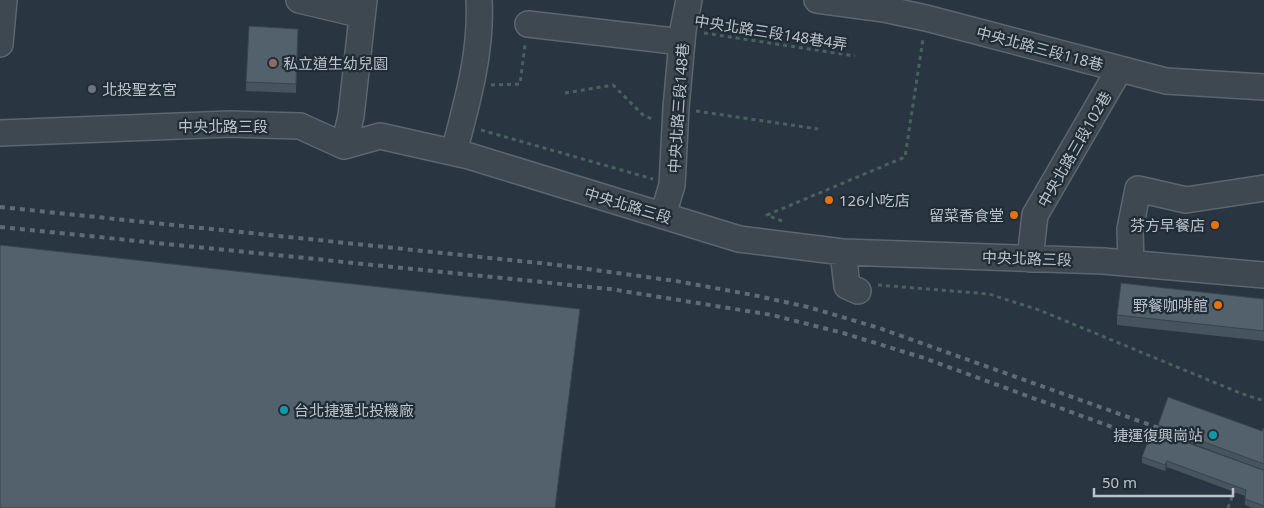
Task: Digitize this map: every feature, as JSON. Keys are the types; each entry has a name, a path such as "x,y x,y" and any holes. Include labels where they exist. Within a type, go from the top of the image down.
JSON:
{"street":[{"path":"0,44 4,0"},
{"path":"299,0 363,7 352,116 344,146"},
{"path":"454,152 471,86 480,17 479,0"},
{"name":"中央北路三段148巷","path":"663,215 672,185 675,118 683,36 689,0"},
{"name":"中央北路三段118巷","path":"817,0 884,9 926,18 1166,81 1264,87"},
{"path":"528,24 683,36"},
{"name":"中央北路三段102巷","path":"1030,259 1035,216 1119,70"},
{"name":"中央北路三段","path":"0,133 230,124 300,126 344,146 380,136 454,152 739,239 843,252 1131,263 1264,275"},
{"path":"1131,263 1130,229 1138,190 1186,200 1264,188"},
{"path":"843,252 847,286 867,288"}],"path":[{"path":"784,222 767,216 905,156 926,18"},
{"path":"471,86 520,84 528,24"},
{"name":"中央北路三段148巷4弄","path":"683,36 855,56"},
{"path":"565,93 613,86 643,115 818,129"},
{"path":"477,129 663,182"},
{"path":"867,288 990,294 1039,310 1240,393 1264,401"},
{"path":"1228,508 1234,489"}],"building":[{"name":"私立道生幼兒園","path":"249,26 298,29 296,84 246,82"},
{"name":"台北捷運北投機廠","path":"0,245 580,309 555,508 0,508"},
{"path":"1121,283 1264,299 1264,331 1117,315"},
{"name":"捷運復興崗站","path":"1168,397 1262,431 1264,427 1264,464 1158,425"},
{"name":"捷運復興崗站","path":"1152,430 1264,469 1264,506 1245,499 1246,490 1167,461 1165,465 1142,457"}],"railway":[{"path":"0,207 558,265 676,281 753,295 808,307 879,328 1170,432"},
{"path":"0,227 610,289 772,315 843,333 924,358 1161,445"}],"place":[{"name":"私立道生幼兒園","path":"273,63"},
{"name":"北投聖玄宮","path":"92,89"},
{"name":"126小吃店","path":"829,200"},
{"name":"留菜香食堂","path":"1014,215"},
{"name":"芬方早餐店","path":"1215,225"},
{"name":"野餐咖啡館","path":"1218,305"},
{"name":"台北捷運北投機廠","path":"284,410"},
{"name":"捷運復興崗站","path":"1213,435"}]}
